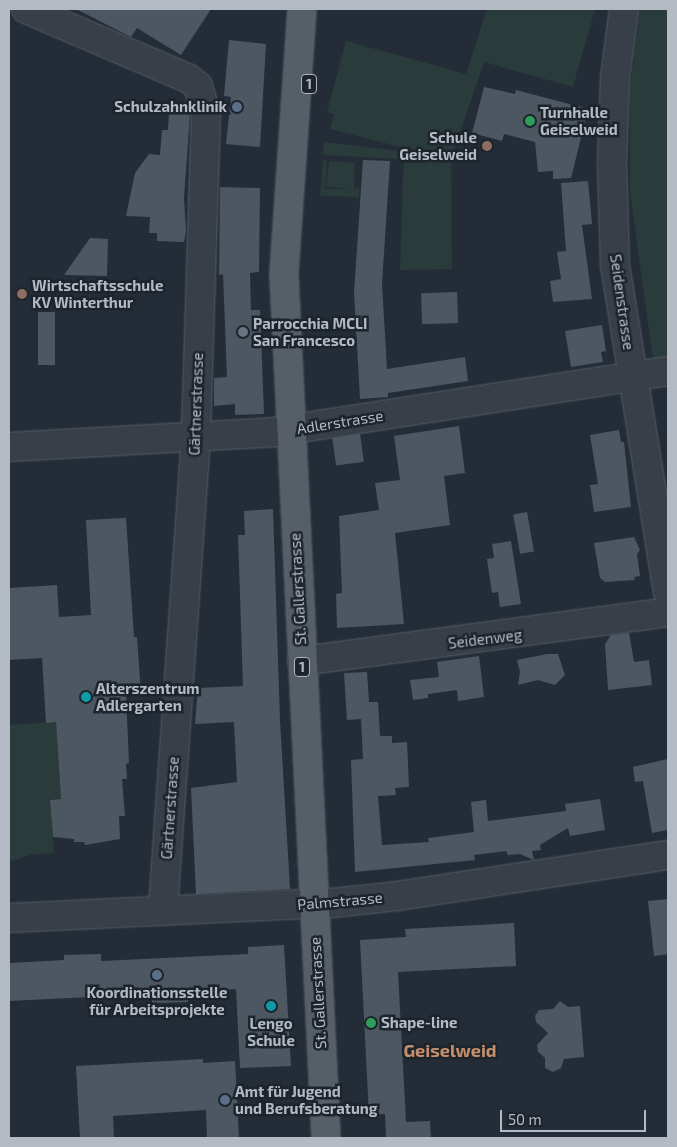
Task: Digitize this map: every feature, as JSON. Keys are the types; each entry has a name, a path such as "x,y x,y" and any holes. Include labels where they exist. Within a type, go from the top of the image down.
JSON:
{"main road":[{"name":"St. Gallerstrasse","path":"302,9 284,275 313,904 326,1138"},
{"name":"St. Gallerstrasse","path":"292,159 311,75 321,9"}],"street":[{"name":"Gärtnerstrasse","path":"26,9 172,70 198,86 204,100 206,114 196,437 163,911"},
{"name":"Seidenstrasse","path":"624,9 615,78 613,201 615,265 668,592"},
{"name":"Adlerstrasse","path":"9,447 196,437 292,429 668,371"},
{"name":"Seidenweg","path":"302,661 668,612"},
{"name":"Palmstrasse","path":"9,918 313,904 386,897 668,855"}],"shaded area":[{"path":"487,9 595,9 573,87 484,62 451,159 452,269 400,270 404,148 330,129 334,114 327,112 346,41 466,74"},
{"path":"640,9 668,9 668,365 653,360 630,192 630,90"},
{"path":"324,142 400,151 400,159 323,155"},
{"path":"323,160 327,161 325,189 351,189 326,187 329,161 355,163 354,188 359,189 359,197 320,196"},
{"path":"56,722 61,799 50,800 54,853 30,855 9,862 9,725"}],"building":[{"path":"76,9 211,9 181,55 137,28 131,37"},
{"path":"229,40 266,44 260,147 226,144 231,97 224,96"},
{"name":"Turnhalle Geiselweid","path":"484,87 515,94 516,90 588,109 571,178 553,179 553,171 538,172 535,142 504,134 502,141 472,133"},
{"path":"179,103 190,114 184,198 186,231 184,242 157,241 157,233 149,233 150,217 126,216 135,173 149,154 160,155 162,130 168,130 169,113"},
{"path":"363,160 390,161 382,284 387,369 465,357 468,381 388,393 388,397 360,399 354,292"},
{"path":"588,181 592,224 582,225 592,299 553,302 550,281 561,279 557,252 566,251 561,183"},
{"path":"220,187 260,188 259,272 250,273 251,310 260,310 264,414 235,415 235,404 214,406 214,378 227,377 223,274 219,275"},
{"path":"90,238 108,239 107,276 64,275"},
{"path":"457,292 458,323 422,324 421,293"},
{"path":"38,312 55,312 55,365 38,365"},
{"path":"602,325 606,351 601,352 603,362 571,367 565,331"},
{"path":"459,426 465,473 444,476 450,525 395,533 404,624 337,628 336,594 342,593 339,516 379,510 375,483 400,480 394,436"},
{"path":"619,430 621,442 624,442 631,507 594,512 590,485 598,484 590,435"},
{"path":"360,434 364,462 336,466 332,438"},
{"path":"273,509 280,720 290,889 196,894 191,788 237,782 234,722 195,724 198,688 243,686 238,535 245,535 244,511"},
{"path":"527,512 534,551 520,554 513,514"},
{"name":"Alterszentrum Adlergarten","path":"126,518 134,637 137,637 141,694 126,695 129,763 126,764 127,779 122,779 125,816 119,816 120,839 85,845 84,842 74,842 74,839 53,837 50,800 61,799 56,722 46,723 42,658 9,660 9,588 57,585 59,617 91,615 86,520"},
{"path":"634,537 640,550 637,554 640,576 634,577 635,580 605,582 600,578 594,543"},
{"path":"511,541 521,604 500,607 498,592 492,593 487,559 494,558 492,544"},
{"path":"629,633 634,662 649,660 652,685 608,690 605,644 611,635"},
{"path":"547,654 558,654 565,675 555,685 538,680 518,685 520,672 517,660"},
{"path":"479,656 484,697 458,701 457,690 428,694 428,698 413,700 410,680 439,677 437,662"},
{"path":"367,672 369,702 378,702 380,736 392,736 392,743 407,742 409,787 395,788 396,795 378,796 382,845 429,842 428,838 474,832 471,802 486,800 488,821 566,811 565,804 600,799 605,830 570,836 568,828 540,845 541,850 532,851 534,860 520,854 508,855 506,851 474,855 475,860 355,872 351,760 363,759 361,719 347,720 344,673"},
{"path":"668,759 667,830 652,833 643,781 635,782 633,767"},
{"path":"668,899 668,954 654,956 648,901"},
{"path":"514,923 516,966 398,972 406,1122 430,1121 431,1138 386,1138 385,1114 369,1115 360,940 406,937 405,929"},
{"path":"284,945 291,1066 240,1068 236,989 187,992 188,1002 152,1003 152,994 9,1001 9,963 64,960 64,955 101,954 101,961 248,954 248,947"},
{"path":"560,1001 568,1007 580,1006 584,1057 564,1059 561,1068 553,1072 545,1068 545,1058 538,1052 537,1045 548,1033 536,1022 535,1016 539,1010 553,1009"},
{"path":"203,1059 203,1063 235,1061 239,1138 207,1138 206,1110 113,1116 114,1138 80,1138 76,1066"}],"place":[{"name":"Schulzahnklinik","path":"237,107"},
{"name":"Turnhalle Geiselweid","path":"530,121"},
{"name":"Schule Geiselweid","path":"487,146"},
{"name":"Wirtschaftsschule KV Winterthur","path":"22,294"},
{"name":"Parrocchia MCLI San Francesco","path":"243,332"},
{"name":"Alterszentrum Adlergarten","path":"86,697"},
{"name":"Koordinationsstelle für Arbeitsprojekte","path":"157,975"},
{"name":"Lengo Schule","path":"271,1006"},
{"name":"Shape-line","path":"371,1023"},
{"name":"Amt für Jugend und Berufsberatung","path":"225,1100"}],"district":[{"name":"Geiselweid","path":"450,1050"}]}
